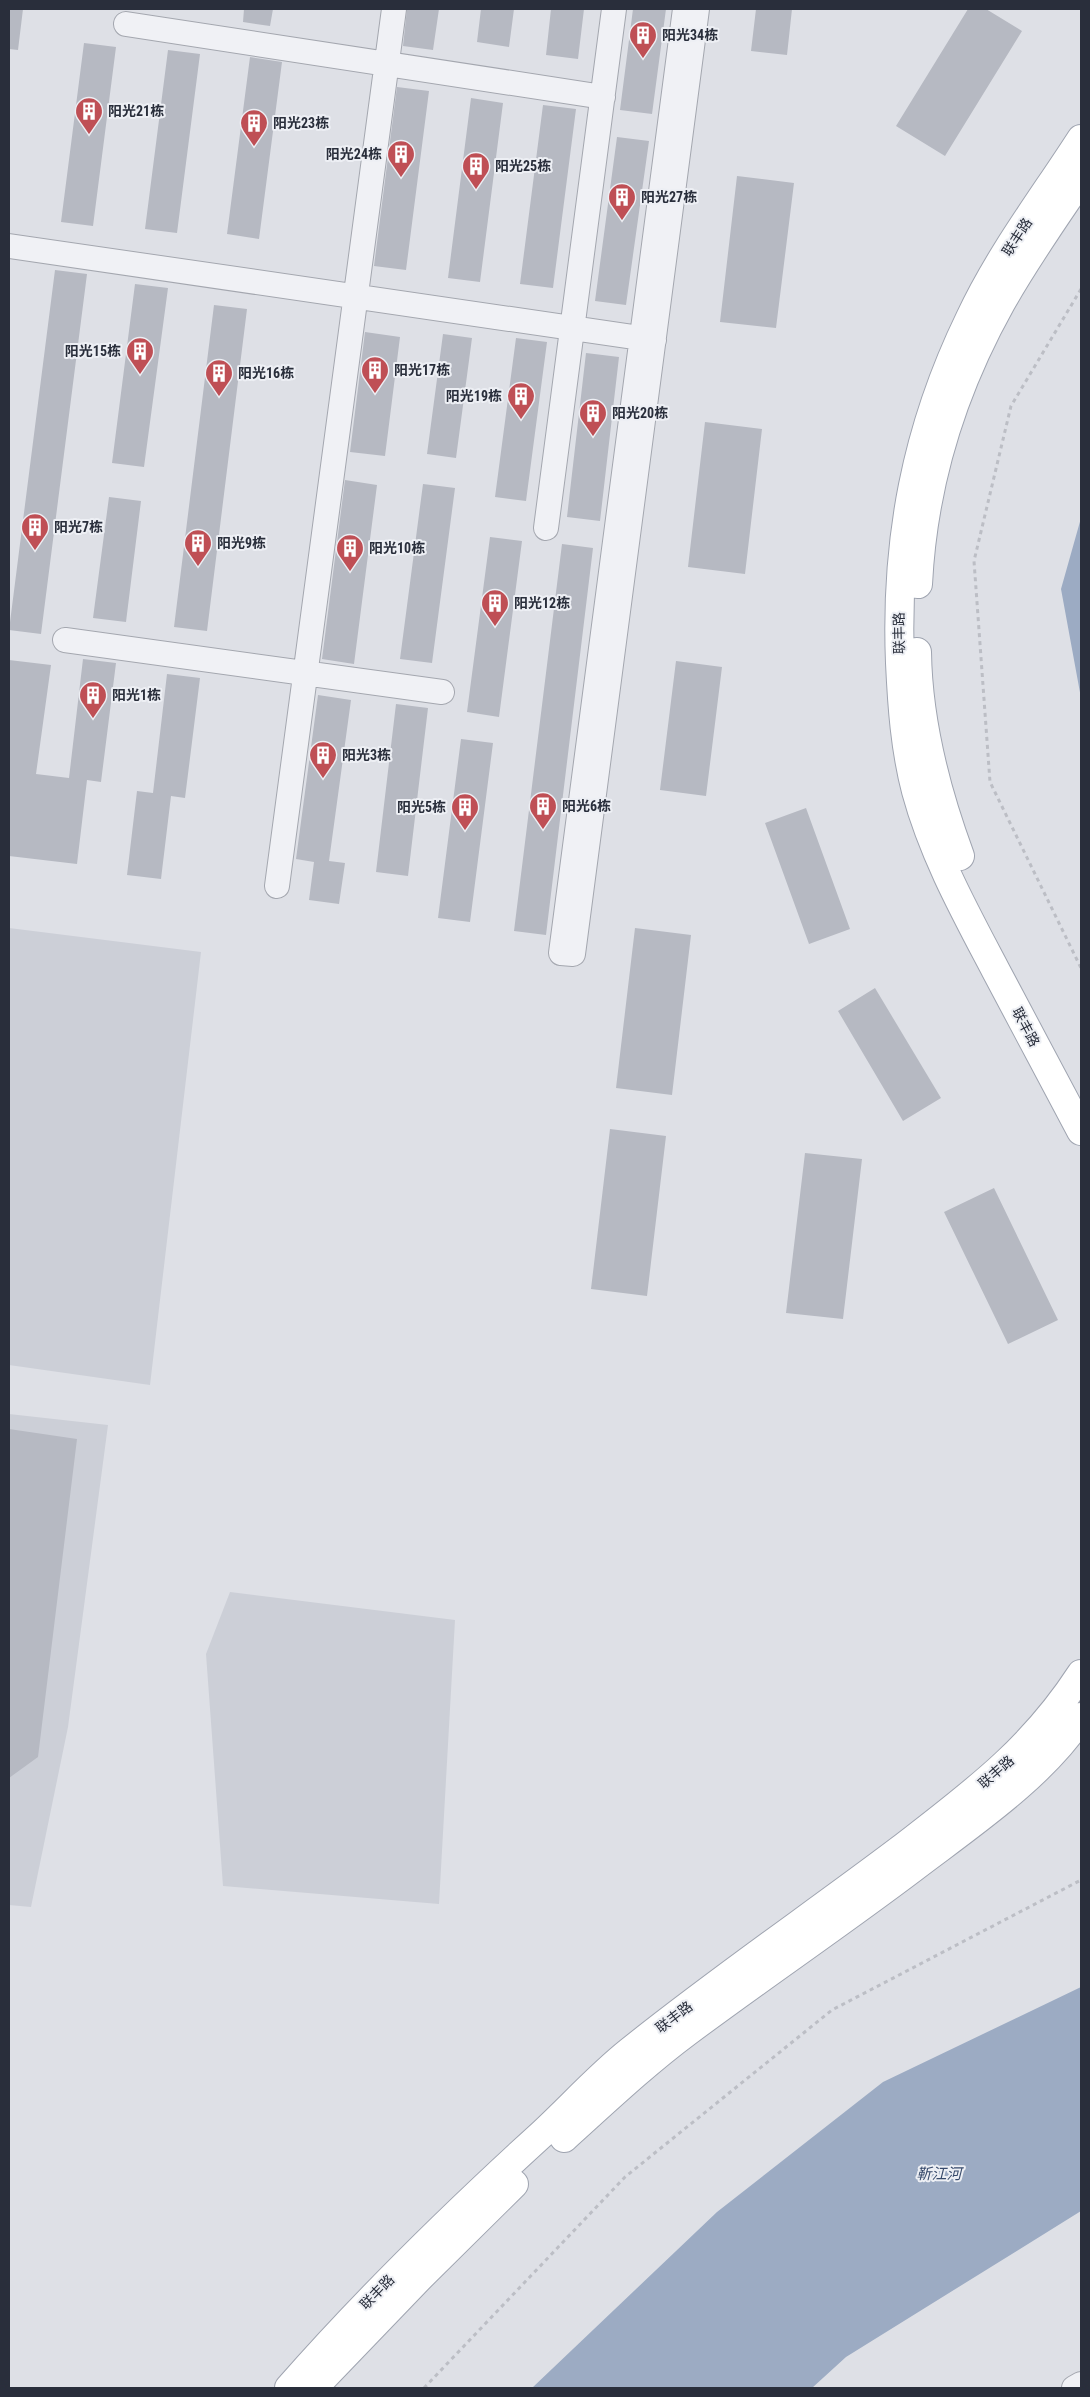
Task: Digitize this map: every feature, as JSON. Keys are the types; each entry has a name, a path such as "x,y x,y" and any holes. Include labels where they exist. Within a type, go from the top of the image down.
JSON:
{"main road":[{"name":"联丰路","path":"1081,139 1005,254 971,316 944,374 929,419 909,498 901,557 899,600 901,703 916,792 954,891 1081,1131"},
{"name":"联丰路","path":"1081,178 1002,302 978,348 954,406 938,455 919,564 917,658 927,746 948,823 975,896 1081,1090"},
{"name":"联丰路","path":"288,2388 327,2344 418,2250 627,2054 864,1877 1000,1770 1032,1740 1060,1706 1081,1674"},
{"name":"联丰路","path":"314,2388 379,2319 508,2189 650,2061 985,1813 1048,1756 1081,1717"}],"street":[{"path":"277,886 394,9"},
{"path":"546,528 614,9"},
{"path":"685,9 648,339 573,954 561,953 648,339 697,9"},
{"path":"126,24 602,97"},
{"path":"9,246 648,339"},
{"path":"65,640 442,692"},
{"path":"1074,2388 1081,2384"}],"path":[{"path":"1081,289 1011,406 974,561 990,782 1081,968"},
{"path":"424,2388 625,2176 832,2010 1081,1880"}],"shaded area":[{"path":"9,928 201,952 150,1385 9,1365"},
{"path":"9,1414 108,1425 68,1727 31,1907 9,1905"},
{"path":"230,1592 455,1620 439,1904 223,1886 206,1654"}],"water":[{"path":"1081,518 1081,698 1061,589"},
{"name":"靳江河","path":"1081,1987 1081,2211 846,2357 812,2388 532,2388 717,2212 883,2082"}],"building":[{"path":"9,9 23,9 18,50 9,49"},
{"path":"244,9 273,9 270,26 243,22"},
{"path":"407,9 439,9 433,50 403,46"},
{"path":"481,9 514,9 509,47 477,42"},
{"path":"551,9 584,9 578,59 546,55"},
{"name":"阳光34栋","path":"633,9 666,9 652,114 620,110"},
{"path":"756,9 792,9 787,55 751,51"},
{"path":"968,9 986,9 1022,31 945,156 896,126"},
{"name":"阳光21栋","path":"84,43 116,47 93,226 61,222"},
{"path":"168,50 200,54 177,233 145,229"},
{"name":"阳光23栋","path":"250,57 282,62 259,239 227,234"},
{"name":"阳光24栋","path":"397,87 429,91 406,270 374,266"},
{"name":"阳光25栋","path":"471,98 503,103 480,282 448,278"},
{"path":"543,105 576,109 553,288 520,284"},
{"name":"阳光27栋","path":"617,137 649,141 626,305 595,301"},
{"path":"737,176 794,183 776,328 720,322"},
{"path":"55,270 87,274 41,634 9,630"},
{"name":"阳光15栋","path":"135,284 168,288 144,467 112,463"},
{"path":"214,305 247,309 207,631 174,627"},
{"name":"阳光17栋","path":"365,332 400,337 385,456 350,452"},
{"path":"443,334 472,338 456,458 427,454"},
{"name":"阳光19栋","path":"516,338 547,342 526,501 495,497"},
{"name":"阳光20栋","path":"586,353 619,357 600,521 567,517"},
{"path":"705,422 762,429 745,574 688,567"},
{"name":"阳光10栋","path":"345,480 377,485 354,664 322,659"},
{"path":"423,484 455,488 432,663 400,659"},
{"path":"109,497 141,501 126,622 93,618"},
{"name":"阳光12栋","path":"490,537 522,541 499,717 467,712"},
{"path":"562,544 593,548 546,935 514,931"},
{"path":"83,659 116,663 101,782 87,780 77,864 9,856 9,660 51,665 36,774 69,778"},
{"path":"676,661 722,667 706,796 660,790"},
{"path":"167,674 200,678 185,798 171,796 161,879 127,875 137,791 153,793"},
{"name":"阳光3栋","path":"318,695 351,700 329,861 345,863 339,904 309,900 314,862 296,859"},
{"path":"396,704 428,708 408,876 376,872"},
{"name":"阳光5栋","path":"461,739 493,743 470,922 438,918"},
{"path":"806,808 850,929 809,944 765,823"},
{"path":"635,928 691,935 672,1095 616,1088"},
{"path":"875,988 941,1098 903,1121 838,1011"},
{"path":"610,1129 666,1136 647,1296 591,1289"},
{"path":"805,1153 862,1159 843,1319 786,1313"},
{"path":"994,1188 1058,1320 1008,1344 944,1212"},
{"path":"9,1429 77,1439 38,1757 9,1778"}],"place":[{"name":"阳光34栋","path":"643,59"},
{"name":"阳光21栋","path":"89,135"},
{"name":"阳光23栋","path":"254,147"},
{"name":"阳光24栋","path":"401,178"},
{"name":"阳光25栋","path":"476,190"},
{"name":"阳光27栋","path":"622,221"},
{"name":"阳光15栋","path":"140,375"},
{"name":"阳光17栋","path":"375,394"},
{"name":"阳光16栋","path":"219,397"},
{"name":"阳光19栋","path":"521,420"},
{"name":"阳光20栋","path":"593,437"},
{"name":"阳光7栋","path":"35,551"},
{"name":"阳光9栋","path":"198,567"},
{"name":"阳光10栋","path":"350,572"},
{"name":"阳光12栋","path":"495,627"},
{"name":"阳光1栋","path":"93,719"},
{"name":"阳光3栋","path":"323,779"},
{"name":"阳光6栋","path":"543,830"},
{"name":"阳光5栋","path":"465,831"}]}
